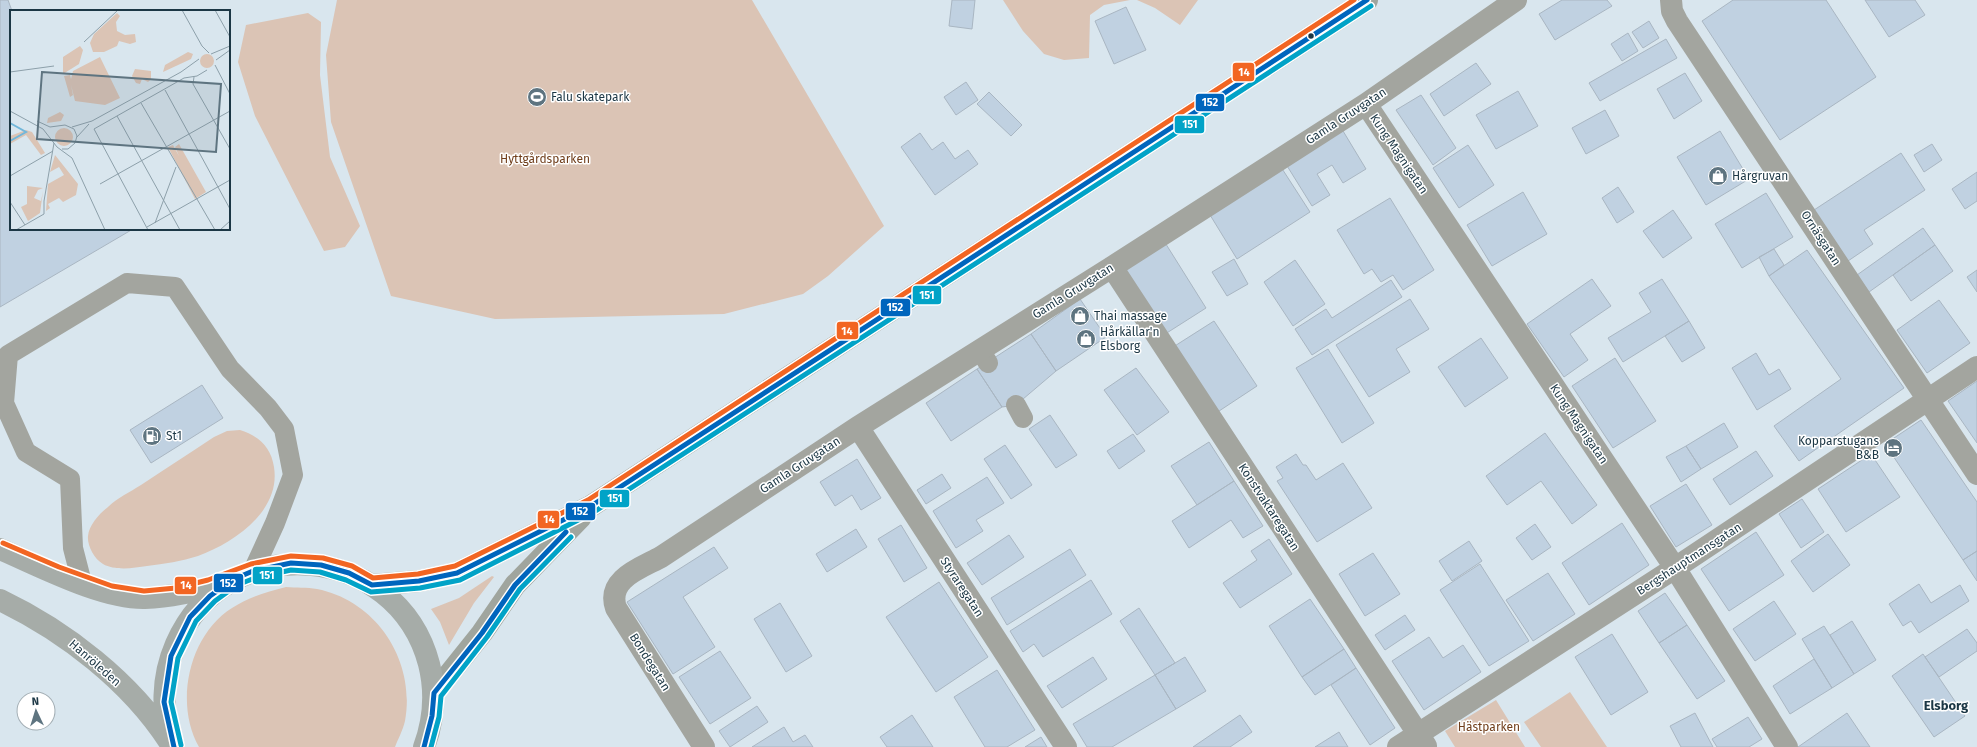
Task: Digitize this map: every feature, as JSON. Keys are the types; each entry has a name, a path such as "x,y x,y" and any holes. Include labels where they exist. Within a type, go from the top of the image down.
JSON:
{"highway":[{"path":"0,549 110,593 144,598 177,595 210,587 243,575 291,563 321,565 349,573 372,585 395,603 420,639 428,661 434,693 432,716 424,747"},
{"path":"173,747 164,702 166,680 171,656 190,617 210,596 243,575"},
{"name":"Hanröleden","path":"0,600 22,610 60,632 104,668 143,708 173,747"}],"main road":[{"path":"372,585 419,581 457,573 591,506 1367,0"},
{"path":"434,693 482,633 515,585 591,506"}],"street":[{"name":"Gamla Gruvgatan","path":"626,576 661,557 858,426 984,356 1112,267 1366,104 1516,0"},
{"name":"Ornäsgatan","path":"1671,0 1672,11 1677,21 1977,474"},
{"name":"Kung Magnigatan","path":"1366,104 1675,568 1787,747"},
{"name":"Konstvaktaregatan","path":"1112,267 1423,741"},
{"name":"Bergshauptmansgatan","path":"1398,747 1423,741 1675,568 1977,367"},
{"name":"Styraregatan","path":"858,426 1066,747"},
{"name":"Bondegatan","path":"626,576 615,589 614,601 667,690 704,747"}],"lane":[{"path":"82,583 73,548 70,480 26,452 4,403 8,355 127,283 175,287 230,369 268,408 284,429 293,475 275,523 243,575"}],"green space":[{"name":"Falu skatepark","path":"337,0 752,0 884,226 828,276 803,294 724,314 495,319 391,296 331,122 326,55"},
{"path":"1003,0 1130,0 1104,5 1090,15 1089,58 1064,60 1044,54 1023,31"},
{"path":"1137,0 1198,0 1180,25 1155,8"},
{"path":"308,13 321,22 320,75 330,157 360,226 345,247 324,251 255,116 238,62 246,25"},
{"path":"240,430 247,432 258,439 267,448 274,467 274,483 270,498 263,511 240,534 226,543 198,556 160,564 136,568 113,568 103,564 97,559 90,547 88,536 92,524 98,516 119,498 214,437 227,431"},
{"path":"492,576 494,577 474,603 449,645 440,622 431,609 459,598"},
{"path":"286,587 317,589 338,596 358,606 374,620 388,637 398,656 404,677 407,699 405,721 395,747 199,747 191,730 187,691 190,671 196,652 205,635 217,620 238,604 258,595"},
{"path":"1570,692 1607,747 1541,747 1524,722"},
{"name":"Hästparken","path":"1496,700 1525,747 1455,747 1445,731"}],"building":[{"path":"0,0 8,0 12,10 10,10 10,230 131,230 0,307"},
{"path":"952,0 975,0 972,29 949,26"},
{"path":"1562,0 1607,0 1612,6 1555,40 1539,14"},
{"path":"1733,0 1826,0 1876,77 1780,140 1702,21"},
{"path":"1865,0 1915,0 1925,15 1889,37"},
{"path":"1126,7 1146,50 1114,64 1095,21"},
{"path":"1649,21 1659,38 1643,48 1632,32"},
{"path":"1628,33 1638,51 1622,61 1611,44"},
{"path":"1666,39 1677,58 1600,101 1589,83"},
{"path":"1476,63 1491,84 1444,116 1430,94"},
{"path":"1685,73 1702,101 1674,119 1657,89"},
{"path":"966,82 978,100 956,115 944,97"},
{"path":"1518,91 1538,126 1496,149 1476,115"},
{"path":"989,92 1022,125 1011,136 977,104"},
{"path":"1421,95 1456,148 1433,165 1396,110"},
{"path":"1605,110 1619,136 1586,154 1572,128"},
{"path":"1340,126 1366,169 1343,183 1332,165 1317,174 1330,195 1312,206 1284,161"},
{"path":"1720,131 1749,179 1706,205 1677,157"},
{"path":"920,133 932,150 943,142 955,159 968,150 978,164 935,195 901,147"},
{"path":"1932,144 1942,160 1924,172 1914,155"},
{"path":"1468,145 1494,185 1459,208 1433,168"},
{"path":"1901,153 1925,190 1864,230 1873,244 1848,261 1814,210"},
{"path":"1279,164 1310,212 1237,259 1207,210"},
{"path":"1977,172 1977,201 1965,209 1952,189"},
{"path":"1618,187 1634,212 1617,223 1602,198"},
{"path":"1523,192 1547,234 1492,266 1467,225"},
{"path":"1766,193 1793,237 1742,268 1715,224"},
{"path":"1390,198 1434,270 1403,290 1393,275 1381,282 1372,269 1364,274 1337,230"},
{"path":"1673,210 1692,238 1663,258 1643,231"},
{"path":"1923,228 1935,245 1869,292 1857,275"},
{"path":"1164,241 1206,308 1162,336 1120,270"},
{"path":"1935,245 1953,271 1911,301 1893,275"},
{"path":"1774,249 1784,265 1769,276 1759,257"},
{"path":"1807,250 1904,388 1799,461 1774,426 1841,379 1769,276"},
{"path":"1234,259 1248,284 1227,296 1212,272"},
{"path":"1295,260 1325,304 1293,326 1264,282"},
{"path":"1977,270 1977,292 1967,277"},
{"path":"1592,279 1611,306 1570,334 1588,360 1564,377 1527,324"},
{"path":"1662,279 1689,321 1623,362 1608,338 1651,312 1639,293"},
{"path":"1391,280 1402,297 1312,355 1295,329 1326,309 1332,318"},
{"path":"1080,299 1106,337 1056,371 1031,334"},
{"path":"1410,299 1429,329 1396,349 1410,372 1369,397 1336,345"},
{"path":"1939,300 1970,343 1927,373 1897,330"},
{"path":"1214,321 1257,386 1213,415 1170,349"},
{"path":"1689,321 1705,348 1682,362 1665,336"},
{"path":"1031,334 1056,371 1016,405 1002,407 977,369"},
{"path":"1481,338 1508,378 1465,407 1438,367"},
{"path":"1328,349 1374,423 1342,443 1296,368"},
{"path":"1756,353 1769,375 1779,369 1791,389 1757,410 1732,368"},
{"path":"1615,358 1656,421 1613,448 1572,386"},
{"path":"1136,368 1169,412 1137,435 1104,390"},
{"path":"977,369 1002,407 951,441 926,403"},
{"path":"1977,381 1977,443 1948,401"},
{"path":"202,385 223,418 151,463 130,430"},
{"path":"1050,415 1077,455 1056,468 1029,429"},
{"path":"1921,420 1977,502 1977,551 1963,560 1885,444"},
{"path":"1724,423 1738,447 1701,469 1686,446"},
{"path":"1545,433 1597,505 1572,524 1541,481 1507,505 1486,476"},
{"path":"1133,434 1145,451 1119,469 1107,451"},
{"path":"1209,442 1234,481 1197,505 1171,466"},
{"path":"1005,445 1032,485 1011,499 984,459"},
{"path":"1686,446 1701,469 1681,482 1666,457"},
{"path":"1756,451 1773,476 1730,505 1713,479"},
{"path":"1296,454 1303,465 1306,465 1316,480 1343,463 1372,508 1317,542 1277,481 1283,478 1276,467"},
{"path":"1871,454 1900,497 1846,532 1818,489"},
{"path":"857,459 881,498 861,510 852,495 835,506 820,482"},
{"path":"942,474 951,488 926,504 917,490"},
{"path":"987,477 1004,503 976,520 983,531 956,548 933,511"},
{"path":"1234,481 1263,526 1243,538 1231,520 1189,548 1172,521"},
{"path":"1686,484 1712,525 1676,547 1650,506"},
{"path":"1802,499 1824,532 1801,548 1779,514"},
{"path":"1622,523 1649,565 1589,605 1562,563"},
{"path":"1535,524 1551,547 1532,560 1516,538"},
{"path":"901,525 927,568 904,582 878,539"},
{"path":"856,529 867,547 827,572 816,554"},
{"path":"1756,532 1784,575 1729,611 1701,569"},
{"path":"1828,534 1850,565 1813,592 1791,561"},
{"path":"1009,535 1024,557 982,585 967,563"},
{"path":"1269,539 1292,574 1240,608 1223,583 1257,560 1251,551"},
{"path":"1469,541 1482,561 1452,581 1439,561"},
{"path":"714,547 728,568 683,597 715,647 673,674 627,602"},
{"path":"1070,549 1086,575 1007,625 991,598"},
{"path":"1977,551 1977,581 1963,560"},
{"path":"1373,553 1400,594 1365,616 1339,574"},
{"path":"1480,564 1529,641 1489,666 1440,590"},
{"path":"1548,573 1575,614 1533,641 1506,600"},
{"path":"1091,580 1112,614 1043,657 1034,644 1023,652 1010,631"},
{"path":"939,582 988,657 936,692 886,617"},
{"path":"1919,584 1931,603 1960,585 1969,601 1919,633 1911,621 1903,626 1889,604"},
{"path":"1665,593 1687,625 1659,643 1638,611"},
{"path":"1310,599 1344,649 1302,677 1269,626"},
{"path":"1774,601 1796,634 1755,661 1733,629"},
{"path":"780,603 812,656 786,672 754,619"},
{"path":"1139,608 1175,663 1155,675 1120,621"},
{"path":"1405,615 1415,630 1385,650 1375,635"},
{"path":"1852,621 1876,660 1854,674 1830,635"},
{"path":"1687,625 1725,681 1697,699 1659,643"},
{"path":"1824,626 1854,674 1832,688 1802,639"},
{"path":"1967,629 1977,643 1977,651 1939,677 1925,657"},
{"path":"1612,634 1648,692 1611,715 1575,657"},
{"path":"1429,637 1443,658 1463,645 1481,672 1424,710 1392,661"},
{"path":"1344,649 1356,668 1315,695 1302,677"},
{"path":"720,651 751,698 710,724 679,677"},
{"path":"1923,654 1965,716 1934,737 1892,676"},
{"path":"1093,657 1107,679 1062,708 1047,686"},
{"path":"1185,657 1206,691 1176,709 1155,675"},
{"path":"1814,659 1832,688 1790,714 1773,686"},
{"path":"1356,668 1395,728 1370,745 1331,685"},
{"path":"997,670 1035,730 1007,747 985,747 954,697"},
{"path":"1155,675 1176,709 1112,747 1087,747 1073,724"},
{"path":"757,706 768,722 730,747 719,731"},
{"path":"1695,713 1713,747 1681,747 1670,726"},
{"path":"1847,713 1870,747 1798,747"},
{"path":"912,715 933,747 887,747 880,737"},
{"path":"1240,715 1252,732 1230,747 1193,747"},
{"path":"1748,717 1762,739 1749,747 1717,747 1712,739"},
{"path":"784,727 793,742 805,735 813,747 752,747"},
{"path":"1339,732 1348,747 1315,747"},
{"path":"1041,737 1047,747 1025,747"}],"transit line":[{"name":"14","path":"3,543 59,567 112,586 144,591 176,588 208,580 251,564 291,556 323,558 352,566 373,578 418,574 455,566 588,500 1354,0"},
{"name":"152","path":"174,747 164,702 171,656 190,617 210,596 234,579 253,571 291,563 321,565 349,573 372,585 419,581 457,573 591,506 1367,0"},
{"name":"151","path":"181,745 171,702 178,658 196,621 215,601 237,585 255,578 291,570 320,572 346,580 371,592 420,588 460,580 594,512 1371,6"},
{"name":"152","path":"424,747 432,716 434,693 482,633 515,585 566,532"},
{"name":"151","path":"431,747 439,717 441,696 487,637 520,589 571,537"}],"place":[{"name":"Falu skatepark","path":"537,97"},
{"name":"Hårgruvan","path":"1718,176"},
{"name":"Thai massage","path":"1080,316"},
{"name":"Hårkällar'n Elsborg","path":"1086,339"},
{"name":"St1","path":"152,436"},
{"name":"Kopparstugans B&B","path":"1893,448"}],"district":[{"name":"Elsborg","path":"1946,705"}],"park label":[{"name":"Hyttgårdsparken","path":"545,159"}]}
